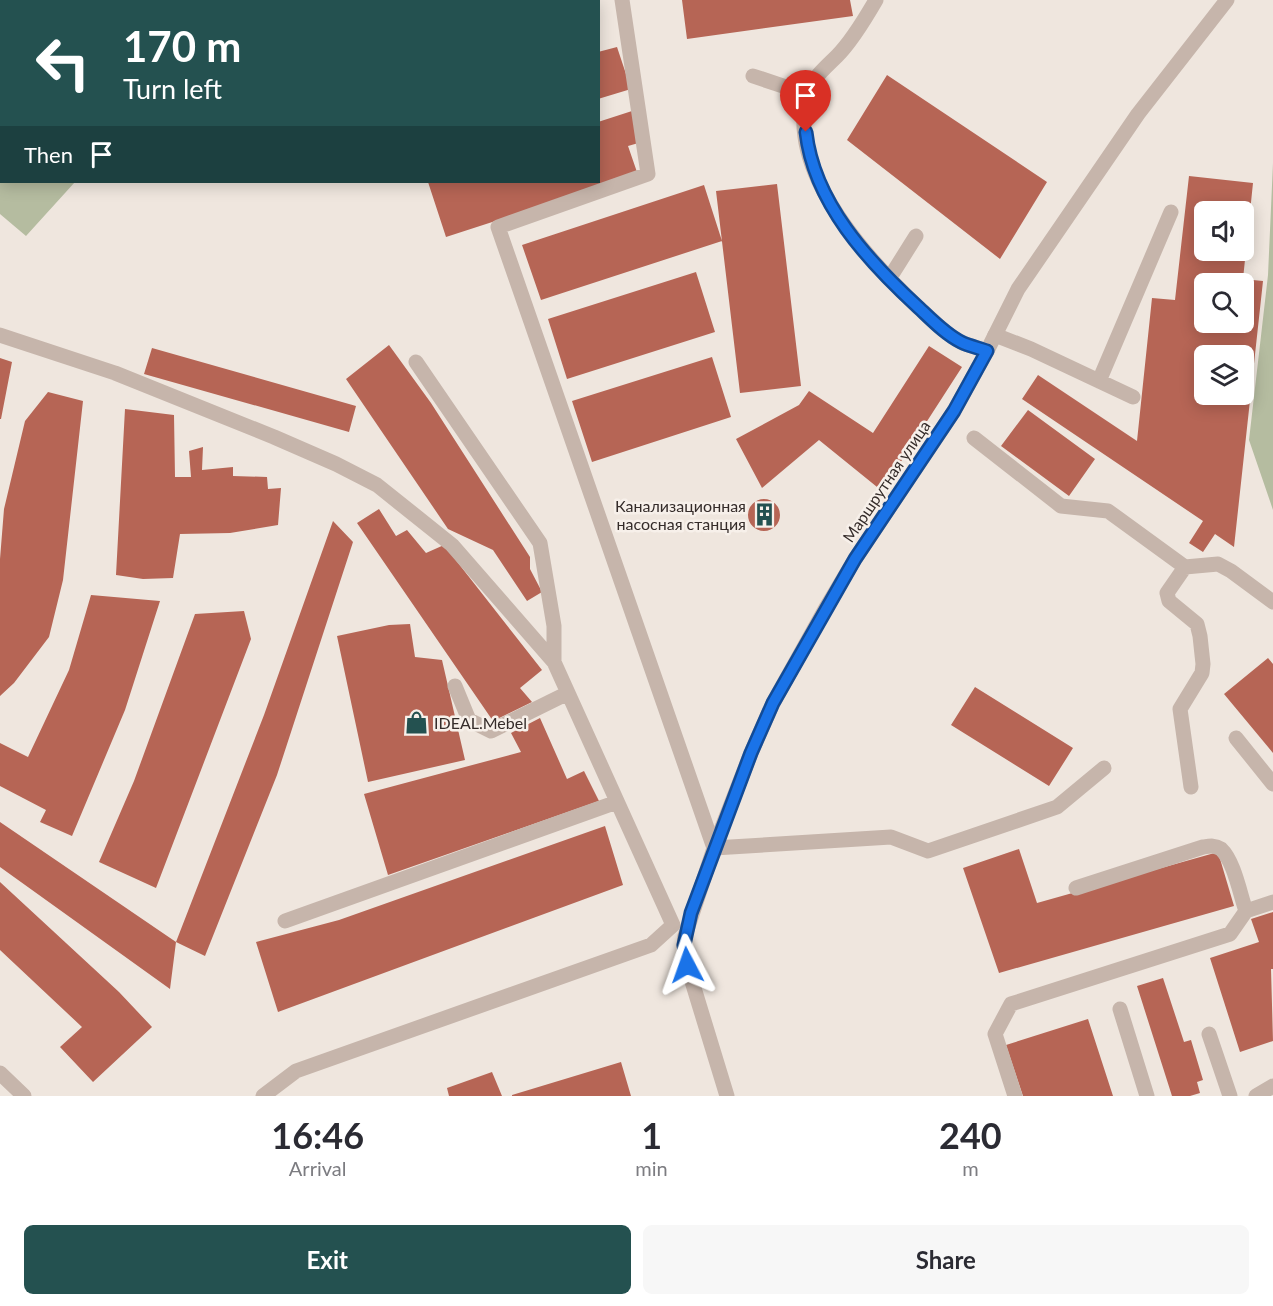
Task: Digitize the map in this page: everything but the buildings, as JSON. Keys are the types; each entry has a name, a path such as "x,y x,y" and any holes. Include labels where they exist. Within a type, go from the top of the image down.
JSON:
{"street":[{"path":"622,0 648,174 498,227 714,848 891,837 928,851 1057,807 1104,768"},
{"path":"876,0 837,56 815,79 807,94 804,115 807,148 822,186 843,224 889,279 960,342 987,351"},
{"name":"Маршрутная улица","path":"727,1096 687,965 680,927 751,753 788,675 855,559 954,411 1018,289 1138,114 1227,0"},
{"path":"753,76 807,94"},
{"path":"1099,381 1170,212"},
{"path":"889,279 916,236"},
{"path":"0,335 126,377 336,464 377,485 452,545 554,662 618,802 680,927 651,945 296,1071 263,1096"},
{"path":"995,335 1031,349 1133,397"},
{"path":"416,362 540,543 554,626 554,662"},
{"path":"974,438 1061,506 1108,511 1185,567 1218,564 1273,602"},
{"path":"1185,567 1167,593 1169,601 1197,624 1200,636 1202,673 1180,709 1191,787"},
{"path":"455,686 469,720 491,731 568,693"},
{"path":"1236,738 1273,784"},
{"path":"285,921 618,802"},
{"path":"1076,888 1214,845 1221,849 1229,860 1245,911"},
{"path":"1015,1096 995,1034 1011,1004 1230,934 1245,911 1273,902"},
{"path":"1120,1009 1148,1096"},
{"path":"1209,1034 1230,1096"},
{"path":"0,1073 24,1096"},
{"path":"1256,1096 1273,1086"}],"green space":[{"path":"1273,163 1273,510 1249,440 1268,275"},
{"path":"0,183 74,183 26,236 0,214"}],"place":[{"name":"Канализационная насосная станция","path":"764,514"},
{"name":"IDEAL.Mebel","path":"416,722"}],"route":[{"path":"687,965 684,955 686,927 714,848 773,703 855,559 954,411 987,351 960,342 909,298 871,259 843,224 832,206 812,163 807,148 806,132"}]}
